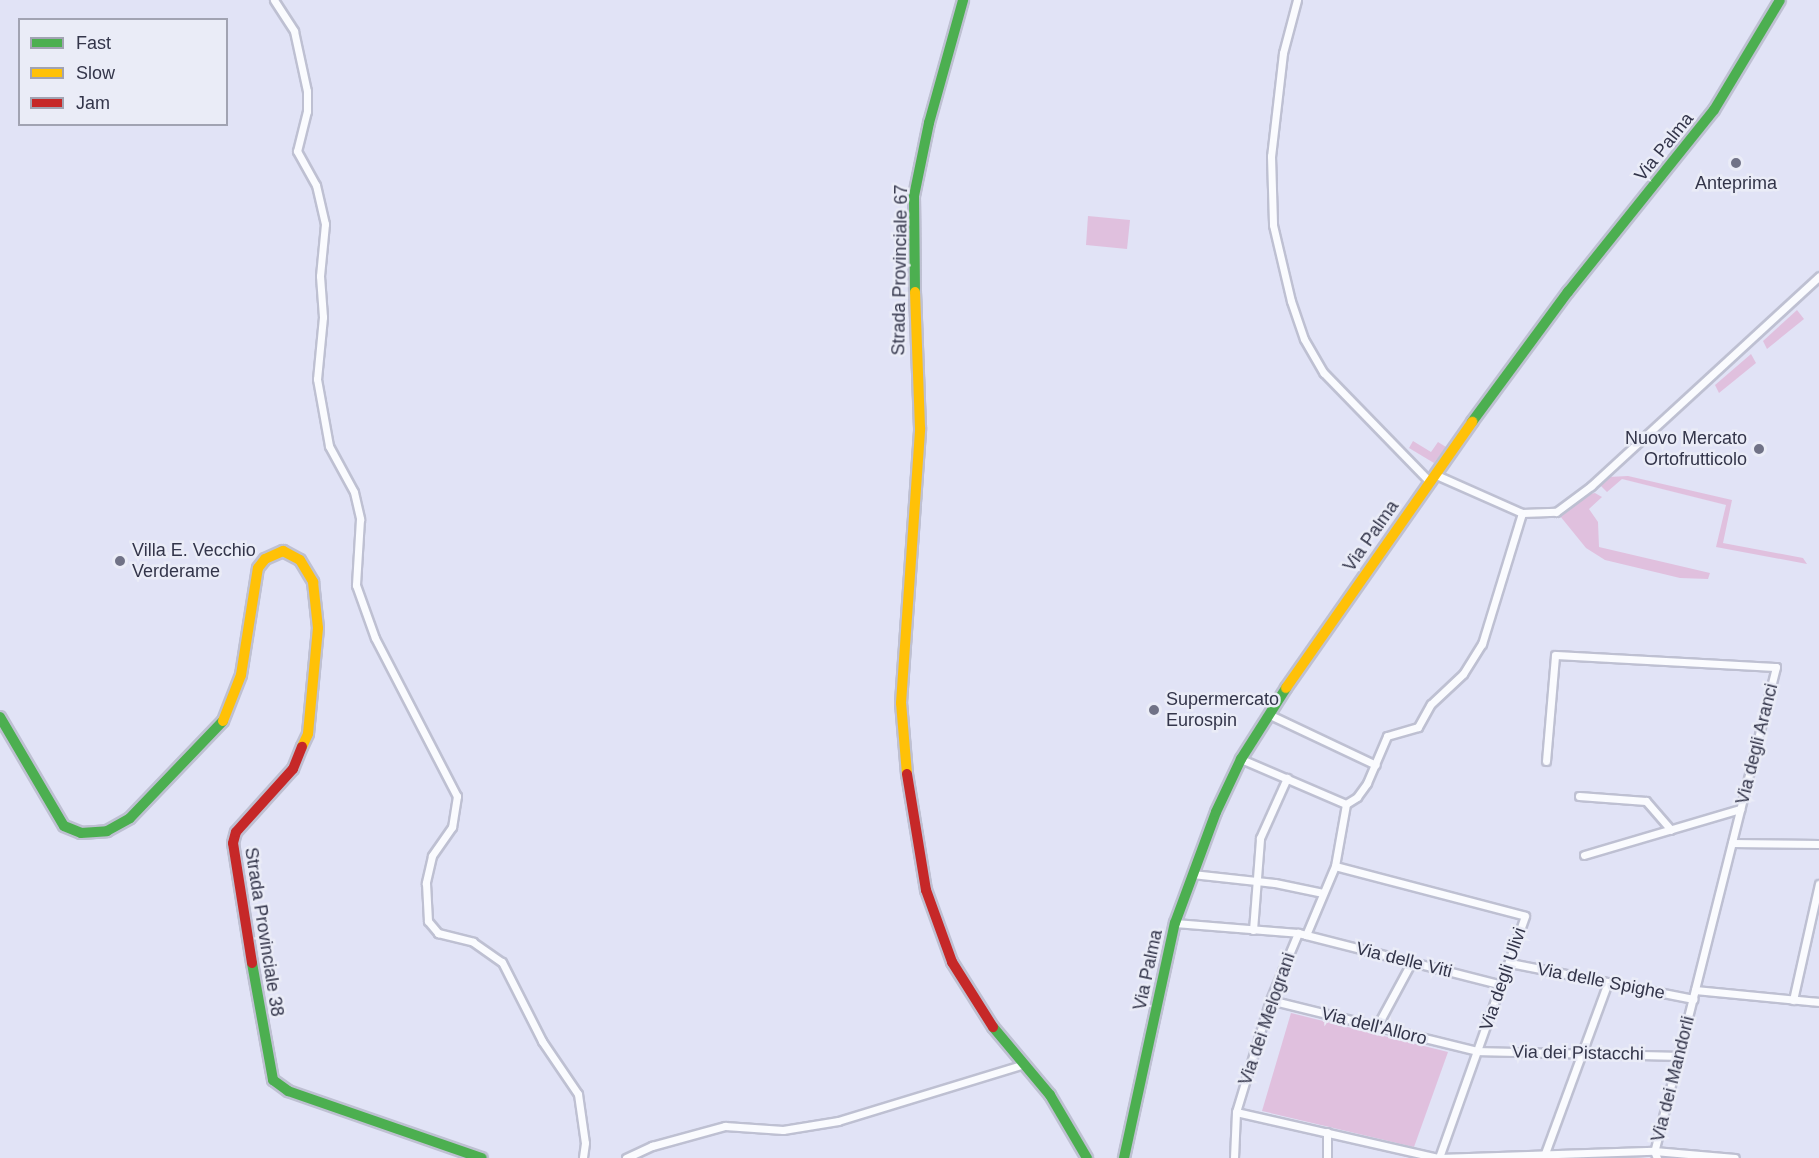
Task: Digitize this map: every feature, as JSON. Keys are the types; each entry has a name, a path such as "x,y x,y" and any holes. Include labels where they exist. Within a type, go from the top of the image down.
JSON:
{"street":[{"path":"274,0 289,19 300,52 307,111 297,152 316,185 324,211 320,276 323,317 317,379 329,446 354,492 360,519 356,585 375,638 457,796 452,827 432,856 426,883 428,921 438,933 473,942 502,962 542,1041 578,1094 585,1143 583,1158"},
{"name":"Strada Provinciale 67","path":"963,0 929,123 914,196 915,367 920,428 901,703 910,792 935,924 979,1010 1056,1104 1085,1156"},
{"path":"1297,0 1283,53 1271,156 1274,225 1291,301 1304,339 1324,373 1432,477 1522,513 1543,514 1568,505 1819,276"},
{"name":"Via Palma","path":"1124,1158 1175,923 1192,874 1241,759 1268,714 1432,477 1568,292 1714,110 1780,0"},
{"path":"1241,759 1346,804 1357,797 1376,765 1387,736 1418,727 1431,704 1463,674 1482,644 1522,513"},
{"name":"Strada Provinciale 38","path":"0,717 64,826 81,833 107,831 130,818 227,717 242,675 252,590 258,568 265,559 283,551 300,560 313,582 318,627 308,734 292,769 236,832 233,843 273,1080 288,1091 482,1158"},
{"name":"Via degli Aranci","path":"1546,761 1555,655 1776,667 1693,999"},
{"path":"1268,714 1376,765"},
{"path":"1253,930 1260,838 1287,778"},
{"path":"1579,796 1646,801 1671,830"},
{"name":"Via dei Melograni","path":"1234,1158 1236,1112 1270,1000 1298,933 1306,935 1335,866 1346,804"},
{"path":"1584,855 1740,809"},
{"path":"1732,843 1819,844"},
{"name":"Via degli Ulivi","path":"1335,866 1524,916 1510,963 1439,1158"},
{"path":"1192,874 1256,881 1323,893"},
{"path":"1793,1000 1819,884"},
{"path":"1175,923 1298,933"},
{"name":"Via delle Viti","path":"1306,935 1502,985"},
{"path":"1377,1026 1411,963"},
{"name":"Via delle Spighe","path":"1510,963 1693,999"},
{"path":"1544,1156 1608,982"},
{"path":"1695,990 1819,1002"},
{"name":"Via dei Mandorli","path":"1656,1154 1693,999"},
{"name":"Via dell'Alloro","path":"1270,1000 1479,1051"},
{"name":"Via dei Pistacchi","path":"1479,1051 1678,1056"},
{"path":"626,1158 652,1146 725,1126 783,1130 838,1120 1024,1064"},
{"path":"1236,1112 1439,1158 1656,1154 1735,1158"},
{"path":"1327,1132 1327,1158"}],"shaded area":[{"path":"1088,216 1130,220 1127,249 1086,245"},
{"path":"1797,310 1804,319 1767,349 1763,341"},
{"path":"1751,354 1756,363 1719,393 1715,385"},
{"path":"1413,441 1431,452 1438,442 1446,447 1434,463 1409,448"},
{"path":"1628,476 1732,500 1723,543 1803,558 1807,564 1716,547 1726,505 1622,479 1607,492 1600,485 1608,477"},
{"path":"1595,493 1602,497 1589,509 1598,522 1599,547 1710,573 1708,579 1680,578 1605,560 1586,548 1560,516 1589,494"},
{"path":"1291,1013 1448,1052 1414,1147 1262,1111"}],"traffic: fast":[{"path":"915,292 914,196 929,123 963,0"},
{"path":"1472,422 1568,292 1714,110 1780,0"},
{"path":"1124,1158 1175,923 1216,812 1241,759 1286,688"},
{"path":"0,717 64,826 81,833 107,831 130,818 223,721"},
{"path":"252,963 273,1080 288,1091 482,1158"},
{"path":"993,1027 1050,1095 1087,1158"}],"traffic: slow":[{"path":"907,774 901,703 920,428 915,292"},
{"path":"1286,688 1472,422"},
{"path":"223,721 241,675 258,568 265,559 283,551 300,560 313,582 318,628 308,734 302,747"}],"traffic: jam":[{"path":"252,963 233,843 236,832 293,769 302,747"},
{"path":"907,774 926,890 952,962 993,1027"}],"place":[{"name":"Anteprima","path":"1736,163"},
{"name":"Nuovo Mercato Ortofrutticolo","path":"1759,449"},
{"name":"Villa E. Vecchio Verderame","path":"120,561"},
{"name":"Supermercato Eurospin","path":"1154,710"}]}
